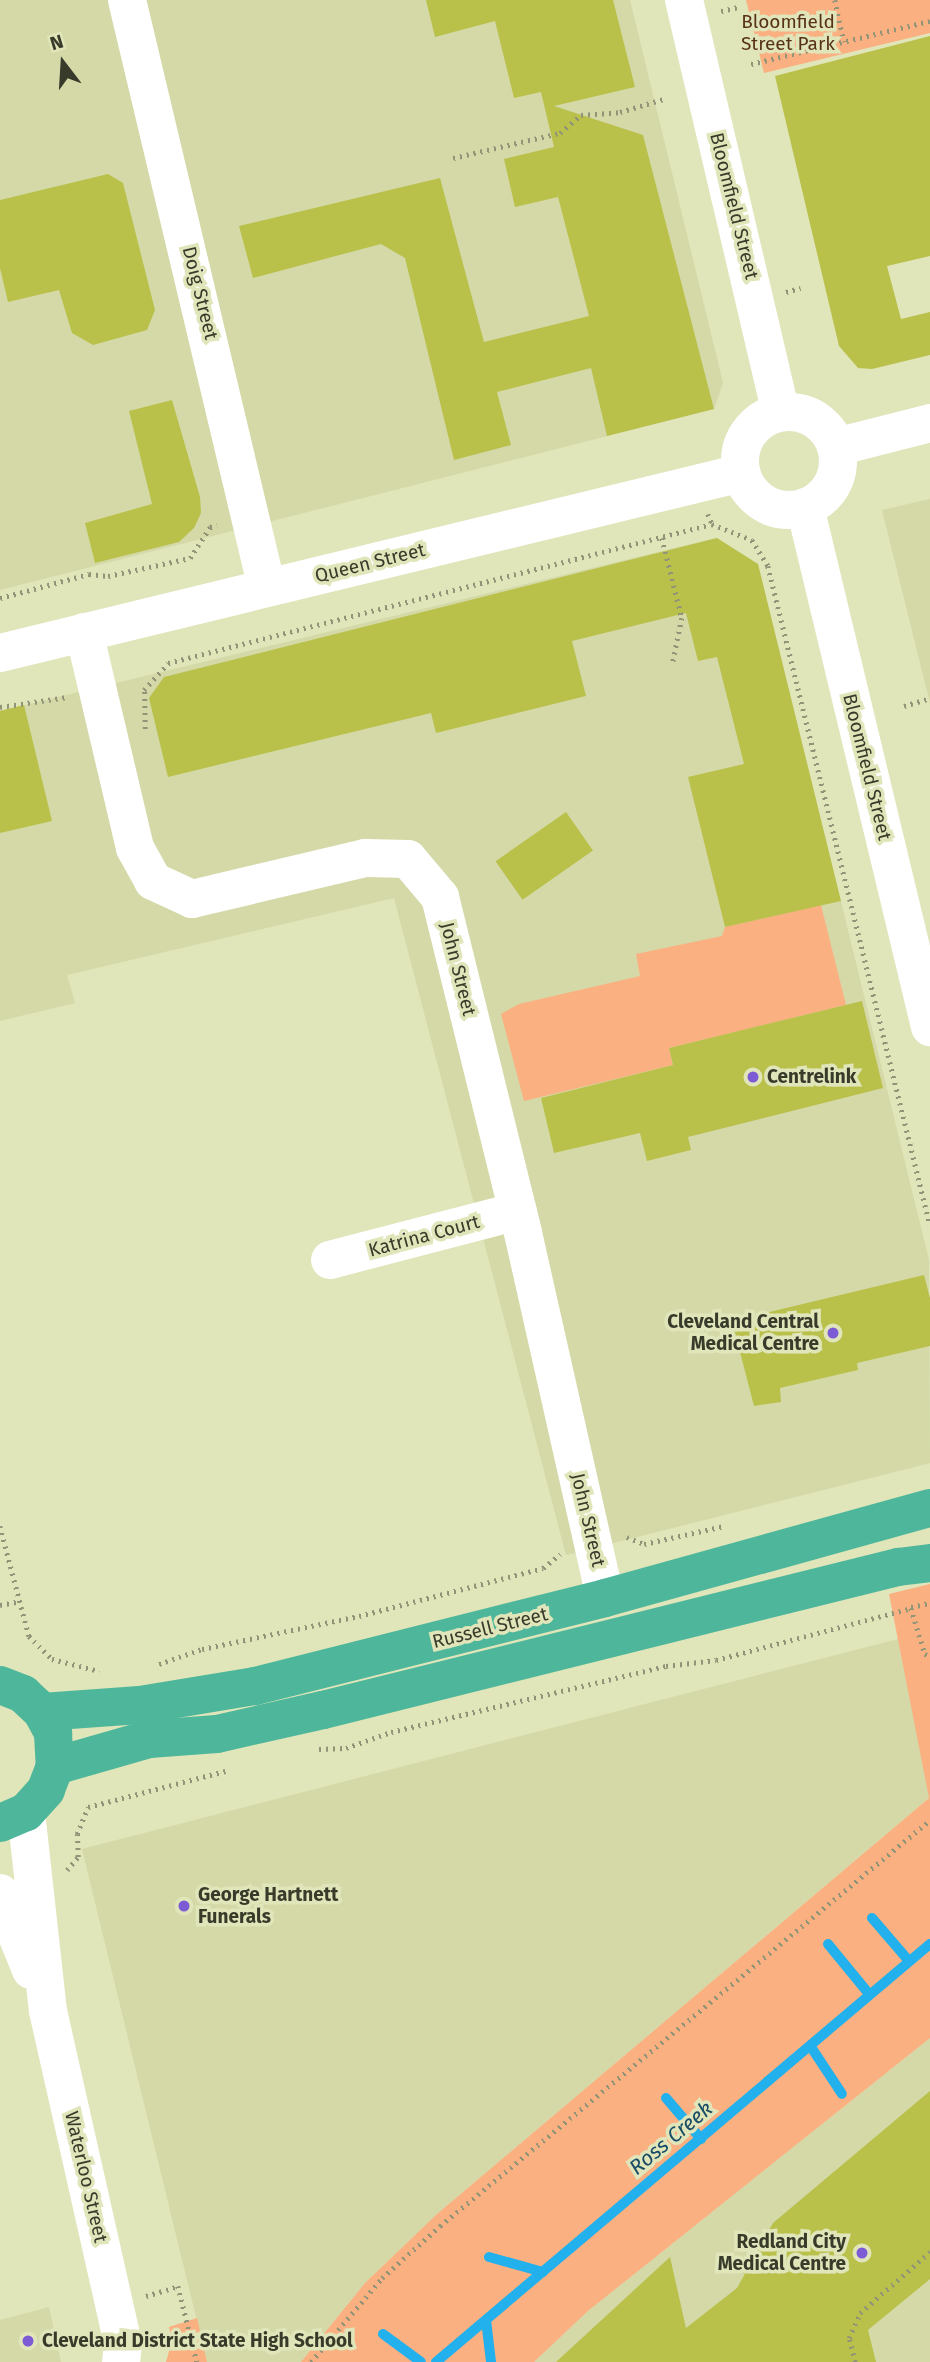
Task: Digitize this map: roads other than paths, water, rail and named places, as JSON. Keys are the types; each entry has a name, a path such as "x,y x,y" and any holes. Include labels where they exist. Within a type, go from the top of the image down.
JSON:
{"highway":[{"name":"Russell Street","path":"42,1712 140,1705 255,1686 605,1598 930,1508"},
{"name":"Russell Street","path":"55,1766 149,1739 217,1734 323,1710 898,1567 930,1563"},
{"path":"0,1684 23,1694 42,1712 53,1733 55,1766 46,1790 13,1817"}],"street":[{"name":"Doig Street","path":"127,0 267,588"},
{"name":"Bloomfield Street","path":"684,0 781,412"},
{"path":"781,412 809,416 821,423 836,447 838,461 829,489 805,507 773,508 759,500 741,473 744,441 752,428 781,412"},
{"path":"836,447 930,423"},
{"name":"Queen Street","path":"0,653 741,473"},
{"name":"Bloomfield Street","path":"805,507 930,1027"},
{"name":"John Street","path":"84,632 135,848 153,881 192,899 365,858 408,859 440,897 518,1211 605,1598"},
{"name":"Katrina Court","path":"330,1261 518,1211"},
{"name":"Waterloo Street","path":"13,1817 17,1888 115,2305 122,2353"}],"waterway":[{"path":"872,1918 909,1961"},
{"path":"828,1944 869,1994"},
{"name":"Ross Creek","path":"436,2362 930,1944"},
{"path":"811,2047 842,2094"},
{"path":"666,2098 701,2139"},
{"path":"489,2257 543,2272"},
{"path":"486,2320 491,2362"},
{"path":"383,2334 421,2362"}],"place":[{"name":"Centrelink","path":"753,1077"},
{"name":"Cleveland Central Medical Centre","path":"833,1333"},
{"name":"George Hartnett Funerals","path":"184,1906"},
{"name":"Redland City Medical Centre","path":"862,2253"},
{"name":"Cleveland District State High School","path":"28,2341"}],"park label":[{"name":"Bloomfield Street Park","path":"788,33"}]}
